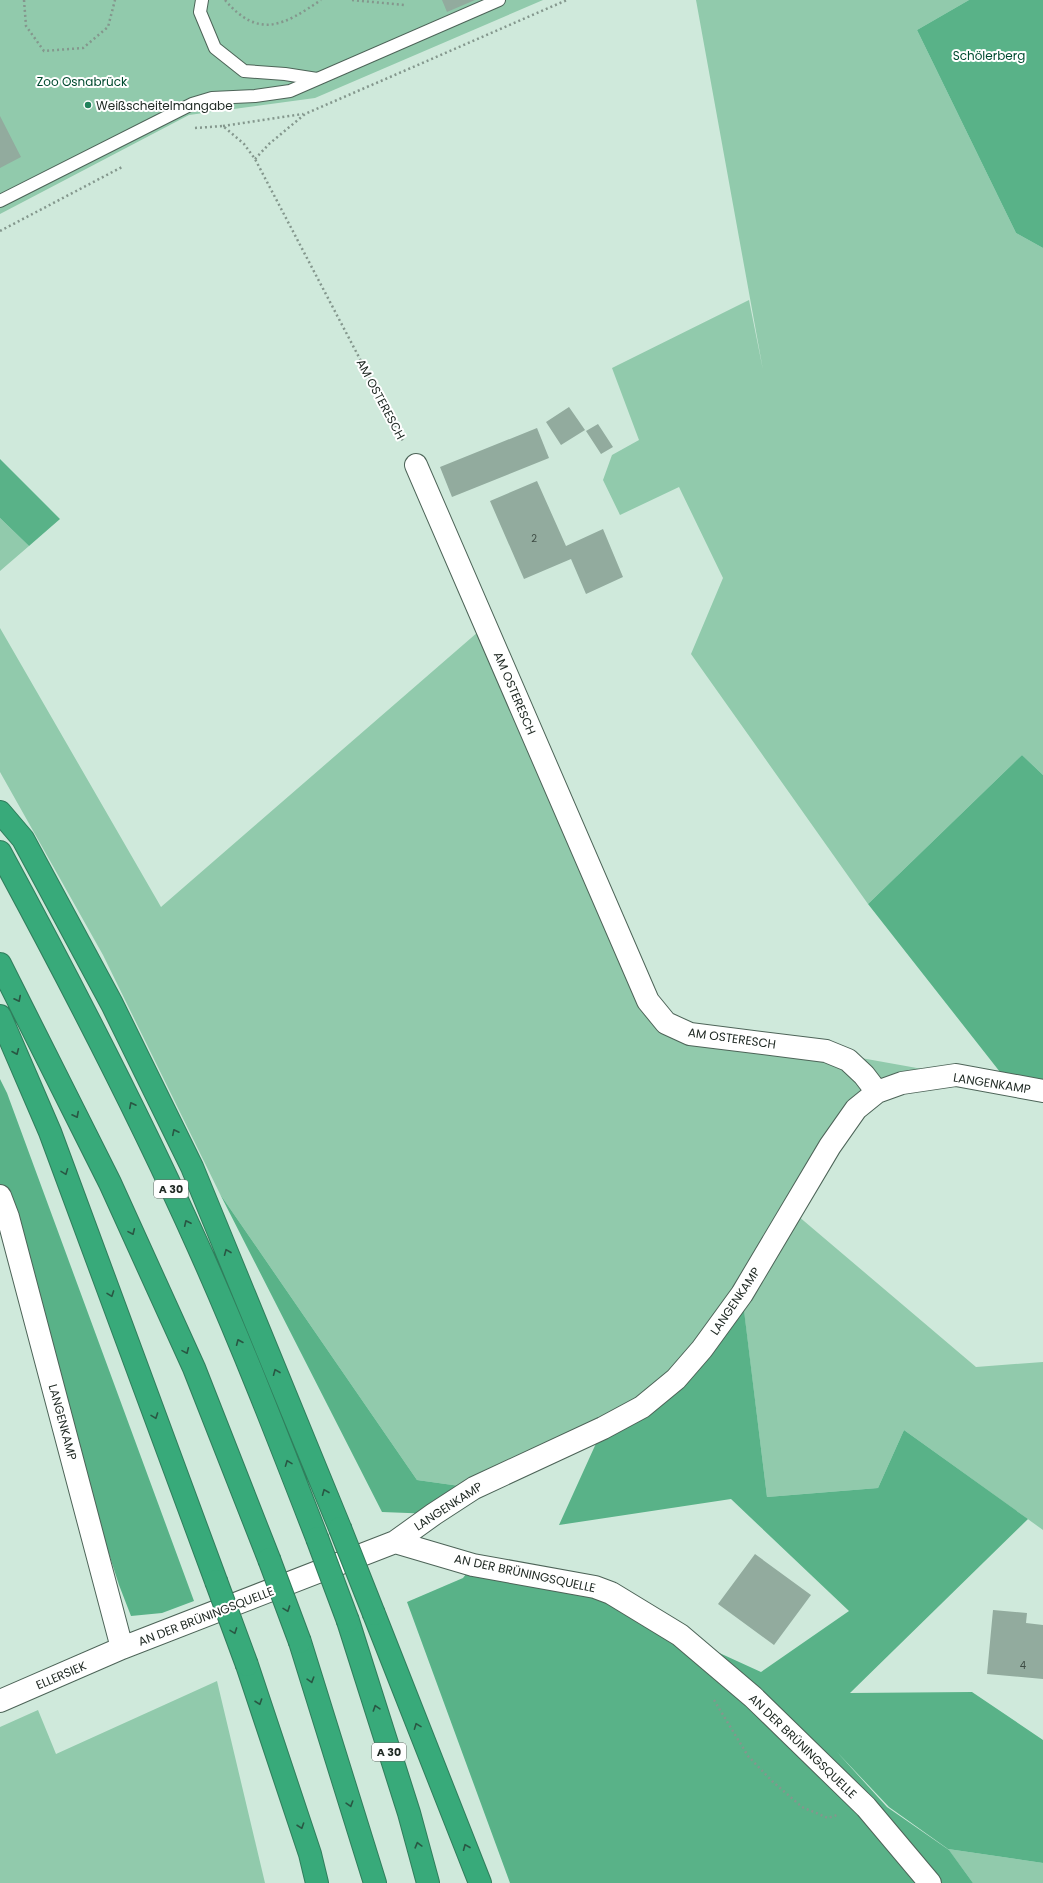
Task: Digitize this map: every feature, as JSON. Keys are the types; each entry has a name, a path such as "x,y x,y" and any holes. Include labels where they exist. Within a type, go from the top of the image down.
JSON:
{"highway":[{"path":"0,812 23,839 112,1004 192,1167 340,1528 480,1883"},
{"name":"A 30","path":"0,852 69,979 141,1124 198,1247 264,1401 348,1621 409,1813 428,1883"},
{"path":"0,964 113,1190 194,1368 300,1642 375,1883"},
{"path":"0,1016 50,1132 247,1665 310,1854 318,1883"}],"street":[{"name":"AM OSTERESCH","path":"416,465 648,1001 666,1023 690,1034 826,1051 848,1060 864,1075 877,1092"},
{"name":"LANGENKAMP","path":"395,1542 474,1488 603,1428 642,1406 676,1379 692,1361 742,1294 830,1146 856,1109 877,1092 902,1083 956,1076 1043,1091"},
{"name":"LANGENKAMP","path":"0,1196 12,1232 122,1648"},
{"name":"AN DER BRÜNINGSQUELLE","path":"122,1648 395,1542 473,1565 595,1587 611,1593 680,1635 753,1697 866,1807 930,1883"},
{"name":"ELLERSIEK","path":"0,1701 122,1648"}],"lane":[{"path":"202,0 200,12 215,48 244,71 285,74 317,79"},
{"path":"0,201 192,104 212,98 255,96 290,91 499,0"}],"path":[{"path":"24,0 26,26 44,51 83,48 108,27 115,0"},
{"path":"225,0 253,23 275,25 293,19 321,0"},
{"path":"352,0 404,5"},
{"path":"194,128 223,126 305,114 567,0"},
{"path":"255,159 269,144 305,114"},
{"name":"AM OSTERESCH","path":"223,126 244,144 255,159 416,465"},
{"path":"0,231 124,165"},
{"path":"711,1695 748,1756 772,1781 802,1807 828,1818 866,1807"}],"green space":[{"name":"Zoo Osnabrück","path":"0,0 543,0 315,98 189,115 0,214"},
{"path":"696,0 969,0 917,30 1016,233 1043,248 1043,775 1022,755 868,904 691,654 723,578 679,487 620,515 603,480 612,455 639,440 612,368 749,300 763,370"},
{"name":"Schölerberg","path":"969,0 1043,0 1043,248 1016,233 917,30"},
{"path":"0,459 60,519 29,546 0,518"},
{"path":"0,518 29,546 0,571"},
{"path":"486,625 666,1023 956,1075 877,1092 791,1210 976,1367 1043,1362 1043,1530 904,1430 878,1488 767,1497 742,1295 676,1379 474,1488 417,1480 220,1194 103,955 0,772 0,628 161,907"},
{"path":"1022,755 1043,775 1043,1091 1011,1086 868,904"},
{"path":"0,1079 7,1093 194,1601 162,1613 131,1616 119,1585 41,1342 0,1196"},
{"path":"220,1194 417,1480 474,1488 434,1514 382,1512"},
{"path":"742,1294 767,1497 878,1488 904,1430 1028,1519 850,1693 972,1692 1043,1740 1043,1863 948,1849 889,1807 836,1751 887,1807 949,1850 973,1883 510,1883 407,1602 463,1578 473,1565 595,1587 680,1635 761,1672 849,1611 731,1499 559,1525 603,1428 642,1407"},
{"path":"217,1681 265,1883 0,1883 0,1727 38,1710 56,1754"},
{"path":"948,1849 1043,1863 1043,1883 973,1883"}],"building":[{"path":"442,0 475,0 447,12"},
{"path":"0,116 21,157 0,168"},
{"path":"569,407 585,430 561,445 546,422"},
{"path":"598,424 613,447 601,454 586,431"},
{"path":"537,428 549,458 452,497 440,467"},
{"path":"537,481 566,546 603,529 623,577 586,594 571,559 524,579 490,501"},
{"path":"755,1554 811,1595 774,1645 718,1604"},
{"path":"993,1610 1027,1613 1026,1623 1043,1625 1043,1679 987,1674"}],"place":[{"name":"Weißscheitelmangabe","path":"88,105"}]}
